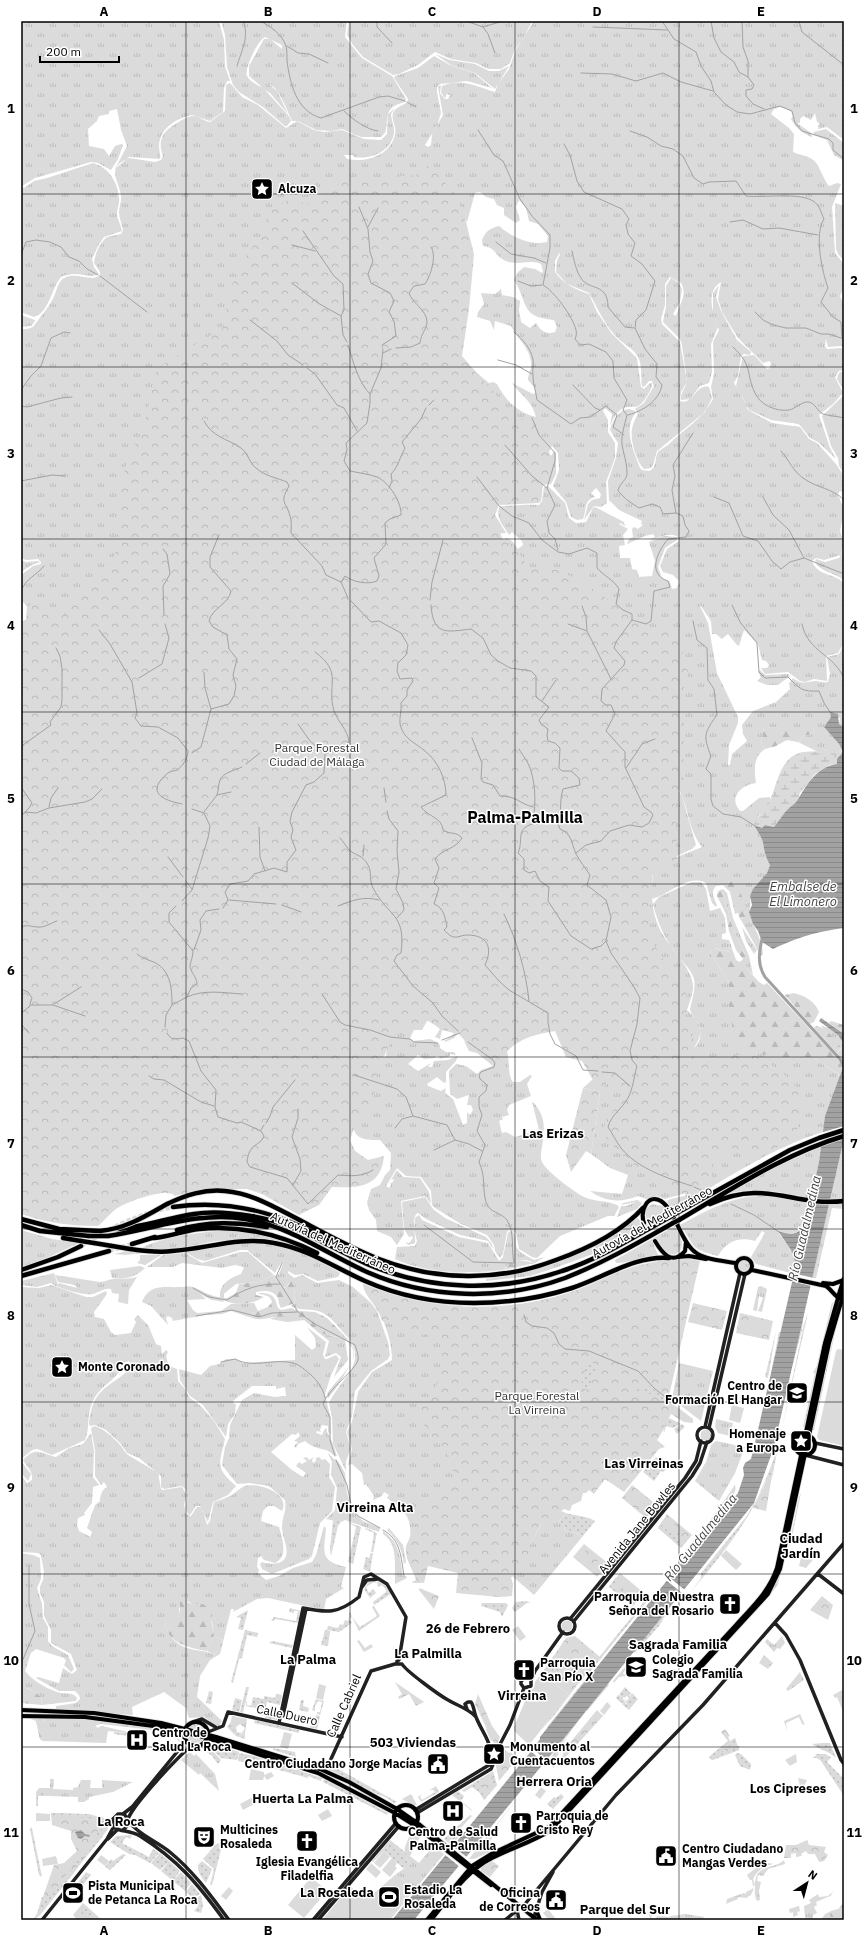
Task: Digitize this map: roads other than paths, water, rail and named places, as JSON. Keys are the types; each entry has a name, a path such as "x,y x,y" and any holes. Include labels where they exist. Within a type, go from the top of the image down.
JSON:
{"highway":[{"name":"Autovía del Mediterráneo","path":"21,1219 59,1229 100,1231 120,1229 195,1214 237,1214 268,1219 288,1226 354,1257 405,1277 434,1283 468,1286 512,1283 541,1278 584,1263 762,1165 819,1138 843,1130"},
{"name":"Autovía del Mediterráneo","path":"21,1225 40,1232 108,1236 201,1217 245,1219 274,1227 308,1241 368,1272 384,1278 433,1291 467,1293 511,1290 564,1278 620,1253 783,1160 817,1145 844,1136"},
{"path":"111,1230 141,1219 167,1204 185,1196 200,1192 234,1192 264,1202 370,1256 407,1268 450,1276 489,1275 535,1267 579,1251 620,1227 643,1208"},
{"path":"692,1212 720,1200 743,1193 772,1193 836,1202 844,1201"},
{"path":"173,1207 220,1204 251,1208 274,1213 322,1232"},
{"path":"251,1208 289,1221 354,1257"},
{"path":"132,1244 192,1226 220,1222 245,1223 274,1227"},
{"path":"154,1238 211,1228 236,1228 263,1233 304,1246 356,1275 384,1288"},
{"path":"40,1232 81,1244 94,1243 130,1249 162,1252 229,1242 272,1242 311,1253 355,1276 384,1288 429,1300 474,1303 496,1302 559,1292 646,1260 669,1258"},
{"path":"21,1270 58,1257 81,1244"},
{"path":"21,1276 109,1251"},
{"path":"841,1298 844,1280"},
{"path":"841,1298 844,1292"}],"main road":[{"path":"644,1223 642,1215 643,1208 647,1203 652,1200 663,1202 690,1248 698,1254 736,1265 740,1273 705,1427 698,1432 698,1438 701,1441 707,1442 713,1436 709,1428 745,1274 752,1268"},
{"path":"655,1241 664,1254 669,1258 694,1256 736,1265"},
{"path":"678,1257 684,1251 686,1242"},
{"path":"736,1265 739,1260 743,1258 751,1261 752,1268"},
{"path":"752,1268 827,1284 844,1280"},
{"path":"740,1273 745,1274"},
{"path":"427,1920 473,1868 542,1836 551,1830 768,1594 780,1569 807,1436 841,1298 826,1286 815,1282"},
{"path":"834,1292 836,1283"},
{"path":"705,1427 709,1428"},
{"path":"844,1449 815,1443 807,1436 800,1436 795,1442 796,1451 803,1455 810,1458 844,1465"},
{"name":"Avenida Jane Bowles","path":"572,1620 688,1474 696,1461 701,1441"},
{"name":"Avenida Jane Bowles","path":"572,1620 692,1476 700,1463 707,1442"},
{"path":"803,1455 812,1453 815,1448 815,1443"},
{"path":"550,1876 618,1792 703,1705 844,1543"},
{"path":"280,1723 304,1609 325,1613 337,1611 359,1597 366,1575 371,1574 382,1580 388,1586 406,1617 399,1660 402,1662 399,1664 437,1693 466,1708 471,1709 473,1707"},
{"path":"818,1574 844,1594"},
{"path":"365,1580 375,1578 382,1580"},
{"path":"564,1618 572,1620 575,1627 573,1631 568,1634 563,1632 560,1628 560,1622 564,1618"},
{"path":"775,1623 786,1635 800,1660 844,1765"},
{"path":"524,1688 531,1686 531,1680 535,1671 563,1632"},
{"name":"Calle Cabriel","path":"320,1770 328,1766 332,1759 371,1671 399,1664"},
{"path":"524,1688 521,1686 521,1682 535,1671"},
{"path":"526,1678 531,1680"},
{"path":"416,1811 489,1765 493,1753 510,1725 524,1688"},
{"path":"416,1811 491,1769 496,1756 493,1757 491,1746 470,1702 466,1708"},
{"path":"466,1708 476,1717"},
{"path":"21,1710 94,1713 161,1723 184,1731"},
{"name":"Calle Duero","path":"217,1728 223,1726 226,1722 228,1712 342,1738"},
{"path":"21,1716 85,1717 208,1735 320,1770 349,1782 415,1824 473,1868 535,1920"},
{"path":"202,1719 217,1728 208,1735 201,1745 192,1745 186,1741 184,1731 193,1722 202,1719"},
{"path":"193,1722 197,1721 204,1725 208,1735 318,1773 396,1811"},
{"path":"42,1920 107,1839 114,1826 114,1818 118,1814 123,1814 136,1802 186,1741"},
{"path":"123,1830 127,1827 134,1808 178,1757 192,1745"},
{"path":"396,1811 407,1805 416,1811"},
{"path":"318,1920 398,1825 396,1811"},
{"path":"415,1824 416,1811"},
{"path":"123,1814 134,1828 171,1852 194,1875 229,1920"},
{"path":"398,1825 409,1828 415,1824"},
{"path":"313,1920 398,1825"},
{"path":"114,1826 118,1830"},
{"path":"107,1839 118,1830 123,1830 132,1831 152,1844 180,1865 193,1879 224,1920"},
{"path":"505,1920 521,1907 559,1863"},
{"path":"431,1920 473,1868"},
{"path":"535,1920 540,1896 552,1870"},
{"path":"531,1895 540,1896"},
{"path":"521,1907 536,1910"},
{"path":"519,1920 521,1907"}],"water":[{"name":"Embalse de El Limonero","path":"830,712 838,714 839,724 844,727 844,928 824,931 807,936 773,949 762,942 749,912 752,905 750,896 753,889 767,873 770,865 765,854 762,838 754,825 762,828 765,825 774,827 786,811 796,802 813,777 824,769 837,764 837,759 843,752 839,744 824,727 831,717"},
{"path":"821,1018 844,1034 844,1044 838,1035 819,1021"},
{"name":"Río Guadalmedina","path":"844,1065 844,1138 774,1447 754,1503 544,1763 414,1920 392,1920 533,1749 540,1737 738,1493 744,1475 743,1468 745,1463 751,1459 796,1265 791,1250 778,1231 793,1234 802,1229 805,1225 819,1162 825,1116"},
{"path":"81,1830 85,1834 90,1835 89,1837 85,1836 81,1839 78,1838 75,1832"}],"waterway":[{"path":"237,66 243,49 246,33 243,21"},
{"path":"260,21 268,25 282,38 286,48 288,69 292,87 300,103 312,114 321,118 379,97 388,96 405,101"},
{"path":"377,21 377,27 392,43"},
{"path":"466,21 483,27 503,21"},
{"path":"662,21 674,39 696,52 701,66 711,81 714,92 726,105 737,112 750,114 780,106 792,111 795,123 802,131 829,139 833,143 833,150 844,159"},
{"path":"711,21 714,38 721,52 734,62 739,72 748,77 754,85 752,89 746,90 746,96 753,104 764,109"},
{"path":"742,21 743,47 748,61 748,77"},
{"path":"799,21 802,32 844,65"},
{"path":"483,27 488,34 495,53"},
{"path":"593,27 667,30"},
{"path":"287,46 298,53 309,54 328,63"},
{"path":"581,73 612,74 636,81 663,73 681,82 713,91"},
{"path":"407,102 416,107"},
{"path":"344,111 360,124 369,129 378,131"},
{"path":"478,130 494,155 503,161 520,199 532,216 550,235 550,248 543,285 557,298 571,318 576,330 575,339 580,345 589,344 606,352 613,361 614,378 627,400 623,410 627,415 622,441 627,475 618,491 627,500 639,508 652,504 660,507 663,514 676,513 683,516 685,525 689,531 686,537 668,539 660,550 656,562 656,568 662,578 668,581 670,587 654,591 651,621 646,624 632,620"},
{"path":"630,131 647,137 661,146 673,149 683,156 694,178 703,184 709,182 736,181 746,196 790,196 807,198 813,201 819,207 824,219 821,226 819,243 821,263 828,288 821,302 833,317 841,322 842,339 844,340"},
{"path":"564,144 570,155 577,181 584,192 622,209 629,219 626,225 628,234 635,243 631,256 642,264 655,281 646,310 636,320 635,328 645,349 657,364 656,377 662,385 658,396 650,404 645,408 628,415"},
{"path":"359,207 368,229 370,252 373,261 368,274 371,283 390,293 394,301 389,312 394,321 396,336 382,345"},
{"path":"368,227 378,208"},
{"path":"730,222 743,220 763,229 779,228 818,235"},
{"path":"303,231 334,276 343,284 344,310 341,316 343,335 347,342"},
{"path":"21,255 26,242 36,240 50,242 61,247 69,257 79,261 87,269 98,275"},
{"path":"496,242 511,254 534,258 546,263"},
{"path":"292,245 315,251"},
{"path":"396,348 411,347 420,343 426,327 427,322 425,314 409,293 414,286 425,284 427,280 431,271 433,260 433,251 431,247"},
{"path":"572,251 575,265 584,282 601,290 605,294 608,307 625,327 634,328"},
{"path":"100,276 147,312"},
{"path":"518,281 531,286 542,285"},
{"path":"292,283 318,303 341,316"},
{"path":"755,312 763,320 773,325 786,328 806,328 821,334 829,334 841,338"},
{"path":"250,320 277,341 288,355 303,365"},
{"path":"21,390 31,376 41,366 51,338 64,332 70,333"},
{"path":"514,332 526,344 532,356 533,379 537,400 571,424 580,418 590,417 606,406 617,415 613,427 624,435"},
{"path":"348,345 362,384 370,394"},
{"path":"733,347 740,354 747,365 752,386 757,397 769,407 779,410 789,410 809,402 823,414 844,418"},
{"path":"341,582 345,576 360,582 369,583 377,581 379,576 374,558 386,544 385,523 390,519 401,515 401,510 397,499 386,483 377,477 350,471 344,461 347,450 346,443 367,423 370,394 381,368 383,349"},
{"path":"383,353 391,349"},
{"path":"498,360 516,365 532,374"},
{"path":"307,368 315,374 337,405 344,408 357,431"},
{"path":"573,385 595,408 600,410"},
{"path":"21,406 27,407 61,398 72,397"},
{"path":"429,405 434,400"},
{"path":"389,488 392,481 391,474 405,448 402,442 421,419 426,408"},
{"path":"532,418 539,435 555,453 555,461 547,488"},
{"path":"204,421 211,431 241,448 252,464 260,471 287,482 289,486 284,496 284,502 291,518 291,533 322,566 326,575 341,582 348,598"},
{"path":"676,513 672,490 675,476 673,465 693,433"},
{"path":"505,445 532,476 547,488 555,505 547,521 549,533 555,539 558,550"},
{"path":"781,451 796,472 803,478 813,484 830,490 844,500"},
{"path":"21,481 52,475 65,476"},
{"path":"477,477 499,506 512,516 529,523 542,540 558,552 569,554 587,548 597,553 597,568 619,589 616,604 623,610 632,614 632,620 616,642 614,648 625,661 624,665 602,689 601,701 606,705 611,705 615,714 606,731 625,752 625,767 644,807 653,815 649,823 642,827 629,825 610,831 601,841 586,845 576,853"},
{"path":"714,497 729,503 743,536 758,541 772,561 781,569 790,562 804,558"},
{"path":"763,497 773,515 789,530 804,558 844,574"},
{"path":"192,753 201,747 211,709 229,704 234,696 236,686 233,675 237,659 229,649 227,635 213,627 209,621 213,613 230,595 231,591 210,567 210,557 219,535"},
{"path":"430,600 432,582 443,540"},
{"path":"163,549 167,554 170,574 163,586 164,615"},
{"path":"21,591 28,580 44,566"},
{"path":"351,601 371,622 379,621 401,633 408,645 406,655 398,663 397,671 400,679 412,678 413,681 407,690 407,696 401,703 400,724 407,737 430,755 434,760 443,777 446,789 446,795 421,807 440,822 443,830 457,834 462,838 456,845 441,853 435,859 439,868 434,883 439,888 434,904 444,913 447,927 444,930 453,937 467,935 480,937 484,940 487,944 489,953 485,965 509,990 548,1013 550,1034 555,1044 576,1056 583,1070 598,1071"},
{"path":"431,605 432,615 435,622 442,630 454,631 471,629 483,638 491,655 498,661 510,668 531,671 536,676 536,697 549,707 539,720 541,724 548,729 548,741 555,743 560,748 559,768 562,771 571,771 579,778 580,785 563,789 558,824 560,829 569,836 576,854 590,875 587,885 606,900 611,917 606,941 611,953 640,998 637,1024 630,1051 632,1060 637,1066 632,1087 628,1098 614,1115 608,1127 621,1148 636,1162 663,1176 692,1186"},
{"path":"732,605 740,622 757,643 759,672 765,678 788,677 802,689 819,691 830,712"},
{"path":"582,606 586,617 587,630"},
{"path":"693,621 697,640 707,648 708,680 714,689 717,715 709,726 706,735 711,756 706,769 711,774 711,799 713,806 723,814 741,817 755,826"},
{"path":"139,678 162,664 169,638 165,624"},
{"path":"568,624 587,631 611,679"},
{"path":"802,624 805,634 810,641 834,664 844,679"},
{"path":"99,630 110,644 132,682 137,713 135,718 141,726 158,727 178,738 188,751 183,764 177,770 168,773 161,780 157,790 159,794 168,800 182,804"},
{"path":"21,753 23,745 51,725 50,722 61,707 62,669 60,656 56,648"},
{"path":"223,908 228,900 225,892 230,884 248,881 254,874 274,868 287,872 287,862 296,850 291,837 293,830 290,821 292,812 306,785 314,782 324,773 325,754 335,750 340,750 349,742 347,734 334,711 332,702 332,673 324,659 315,652"},
{"path":"204,672 205,688 211,709"},
{"path":"542,701 556,680"},
{"path":"298,724 310,741 324,753"},
{"path":"472,738 482,763 481,779 483,782 493,785 500,796 514,798 533,807"},
{"path":"626,768 642,744 655,739"},
{"path":"519,749 527,762 533,777 535,798 532,824 523,829 518,853 524,859 524,870 529,873 535,871 540,881 549,887 548,901 571,936 591,949 601,946 606,941"},
{"path":"246,764 260,753"},
{"path":"217,795 219,782 223,775 242,767"},
{"path":"21,787 32,803 21,816"},
{"path":"49,807 51,798 58,788"},
{"path":"384,788 386,802"},
{"path":"25,812 36,813 49,808 85,802 92,799 102,789"},
{"path":"204,812 217,795 231,792"},
{"path":"182,901 192,890 208,838 210,826 204,813 192,809"},
{"path":"387,811 389,819 398,831 397,851 399,872 396,889 403,903 404,910 397,918"},
{"path":"259,827 260,857 265,871"},
{"path":"340,838 349,850 362,857 366,862 369,868 373,888 399,923 402,940 401,953 397,955 394,961 413,986 433,1003 442,1016 458,1031"},
{"path":"363,856 364,845"},
{"path":"168,857 183,877"},
{"path":"186,881 192,889"},
{"path":"338,906 358,899 368,898 379,900"},
{"path":"229,900 276,904"},
{"path":"282,905 301,912"},
{"path":"165,1027 166,1015 172,1005 187,997 191,988 197,984 190,968 193,951 169,922 169,913 176,906"},
{"path":"194,950 201,930 200,920 206,911 219,909"},
{"path":"504,914 520,956 526,979 529,1001"},
{"path":"21,927 43,927 57,921"},
{"path":"762,939 759,958 762,972 765,977 840,1059 844,1067"},
{"path":"137,954 142,958 159,965 166,973 171,988 172,1004"},
{"path":"54,1004 81,987"},
{"path":"21,989 28,992 32,998 30,1004"},
{"path":"187,997 207,992 242,994"},
{"path":"322,994 340,1022 345,1025 370,1030 390,1037 410,1039 414,1042 437,1043"},
{"path":"29,1007 30,1005 53,1005 85,1016"},
{"path":"21,1013 29,1007"},
{"path":"21,1024 29,1033"},
{"path":"167,1033 172,1038 183,1038 189,1041 201,1071 216,1090 215,1107 218,1117 237,1123 241,1122 261,1131 264,1136 260,1142 252,1148 248,1156 247,1162 250,1167 287,1178 308,1204 338,1175 361,1175 373,1170"},
{"path":"442,1040 460,1033"},
{"path":"424,1225 473,1262 514,1263 511,1230 507,1220 502,1215 492,1210 486,1202 479,1162 485,1145 477,1131 482,1115 479,1107 479,1097 486,1091 487,1085 480,1079 479,1075 481,1072 494,1067 495,1063 468,1042"},
{"path":"602,1072 615,1073 630,1086"},
{"path":"354,1075 397,1089 406,1097 413,1116 447,1125 455,1140 469,1144 482,1151"},
{"path":"149,1076 154,1079 164,1080 201,1102 214,1106"},
{"path":"266,1123 273,1107 295,1080"},
{"path":"293,1185 301,1171 300,1159 292,1137 298,1118 298,1109"},
{"path":"395,1128 402,1119 413,1116"},
{"path":"261,1130 264,1125"},
{"path":"434,1150 455,1140"},
{"path":"694,1187 701,1190"},
{"path":"731,1204 754,1215 779,1232"},
{"path":"282,1263 276,1277 298,1312 315,1324 355,1345 357,1352 358,1360 356,1364 330,1392 323,1404 330,1417 330,1440 335,1456"},
{"path":"193,1288 209,1297 227,1300 240,1292 252,1288 280,1284"},
{"path":"196,1316 232,1310 259,1317 272,1313 297,1312"},
{"path":"524,1315 526,1322 532,1326 547,1328 554,1333 559,1344 565,1349 589,1351 638,1371 655,1389 667,1398"},
{"path":"221,1362 235,1359 249,1363 286,1362 295,1364 316,1380 322,1389 325,1398"},
{"path":"336,1460 347,1485 352,1509 358,1516 380,1528"},
{"path":"383,1530 389,1534 397,1544 401,1556 404,1576"},
{"path":"21,1664 35,1631 29,1604 29,1566"}],"tunnel":[{"path":"159,1210 173,1207"},
{"path":"81,1246 120,1224 148,1213"},
{"path":"644,1223 655,1241"},
{"path":"109,1251 132,1244"}],"place":[{"name":"Alcuza","path":"262,189"},
{"name":"Monte Coronado","path":"62,1367"},
{"name":"Centro de Formación El Hangar","path":"797,1393"},
{"name":"Homenaje a Europa","path":"801,1441"},
{"name":"Parroquia de Nuestra Señora del Rosario","path":"730,1604"},
{"name":"Colegio Sagrada Familia","path":"636,1667"},
{"name":"Parroquia San Pío X","path":"524,1670"},
{"name":"Centro de Salud La Roca","path":"137,1740"},
{"name":"Monumento al Cuentacuentos","path":"494,1754"},
{"name":"Centro Ciudadano Jorge Macías","path":"438,1764"},
{"name":"Centro de Salud Palma-Palmilla","path":"453,1811"},
{"name":"Parroquia de Cristo Rey","path":"521,1823"},
{"name":"Multicines Rosaleda","path":"204,1837"},
{"name":"Iglesia Evangélica Filadelfia","path":"307,1841"},
{"name":"Centro Ciudadano Mangas Verdes","path":"666,1856"},
{"name":"Pista Municipal de Petanca La Roca","path":"73,1893"},
{"name":"Estadio La Rosaleda","path":"389,1897"},
{"name":"Oficina de Correos","path":"556,1900"}],"district":[{"name":"Palma-Palmilla","path":"525,817"},
{"name":"Las Erizas","path":"553,1133"},
{"name":"Las Virreinas","path":"644,1463"},
{"name":"Virreina Alta","path":"375,1507"},
{"name":"Ciudad Jardín","path":"801,1546"},
{"name":"26 de Febrero","path":"468,1628"},
{"name":"Sagrada Familia","path":"678,1644"},
{"name":"La Palmilla","path":"428,1653"},
{"name":"La Palma","path":"308,1659"},
{"name":"Virreina","path":"522,1695"},
{"name":"503 Viviendas","path":"413,1742"},
{"name":"Herrera Oria","path":"554,1781"},
{"name":"Los Cipreses","path":"788,1788"},
{"name":"Huerta La Palma","path":"303,1798"},
{"name":"La Roca","path":"121,1821"},
{"name":"La Rosaleda","path":"337,1892"},
{"name":"Parque del Sur","path":"625,1909"}],"park label":[{"name":"Parque Forestal Ciudad de Málaga","path":"317,755"},
{"name":"Parque Forestal La Virreina","path":"537,1403"}]}
